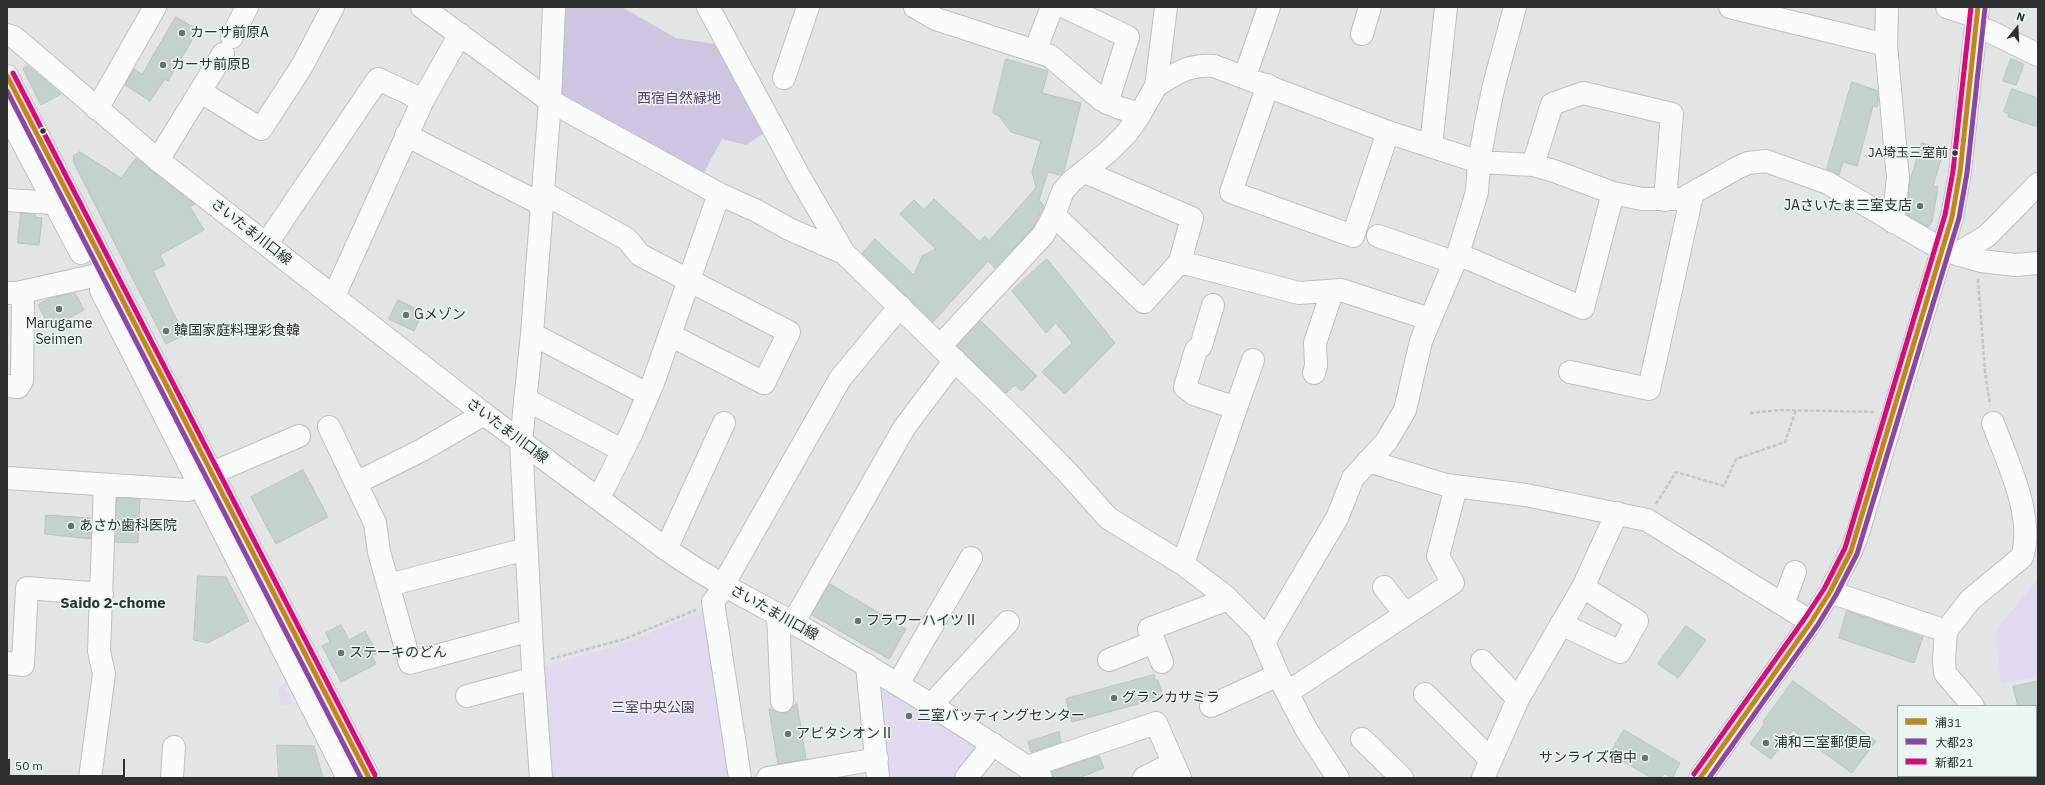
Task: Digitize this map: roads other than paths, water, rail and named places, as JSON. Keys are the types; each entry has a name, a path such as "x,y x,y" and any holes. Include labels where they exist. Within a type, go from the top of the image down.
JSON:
{"street":[{"path":"97,109 155,7"},
{"path":"158,160 228,46 247,7"},
{"path":"201,92 261,129 302,66 333,7"},
{"path":"422,7 550,101 719,194 789,229 844,253"},
{"path":"541,778 533,671 521,442 532,334 541,198 550,101 554,7"},
{"path":"708,7 798,176 844,253 948,352 1068,473 1108,518 1183,564 1228,598 1259,630 1283,684 1306,729 1338,778"},
{"path":"784,78 808,7"},
{"path":"1035,51 1052,7"},
{"path":"1065,7 1128,37 1107,103"},
{"path":"782,701 786,619 904,428 948,352 1042,235 1054,216 1063,191 1072,181 1108,152 1134,124 1156,86 1166,7"},
{"path":"1245,76 1269,7"},
{"path":"1362,34 1370,7"},
{"path":"1431,146 1446,7"},
{"path":"1264,642 1337,518 1353,478 1386,442 1405,410 1421,341 1456,258 1477,192 1478,162 1494,85 1515,7"},
{"path":"1730,7 1886,45"},
{"path":"1888,7 1886,45 1897,171 1893,222"},
{"path":"1947,7 1977,17 1991,32 2038,55"},
{"path":"921,9 936,19 1050,56 1107,103 1140,114"},
{"path":"1700,778 1811,622 1830,592 1857,536 1895,411 1951,253 1952,218 1960,172 1977,17"},
{"path":"334,296 406,135 423,100 460,34"},
{"name":"さいたま川口線","path":"7,35 14,37 158,160 267,243 484,414 696,571 720,591 786,619 867,665 932,704 1034,772"},
{"path":"1156,86 1176,74 1194,66 1214,66 1245,76 1388,132 1478,162 1533,165 1554,170 1613,193 1642,199 1682,199 1692,195 1748,163 1766,161 1828,183 1893,222 1951,253 1981,261 2016,265 2038,263"},
{"path":"7,76 205,479 348,778"},
{"path":"267,243 378,79 423,100"},
{"path":"1268,85 1231,192 1353,236 1388,132"},
{"path":"1533,165 1552,104 1583,93 1672,114 1665,200"},
{"path":"7,113 93,276 369,778"},
{"path":"406,135 627,239 640,255 689,282 789,332 764,383 670,335"},
{"path":"1054,216 1144,302 1180,262 1192,218 1085,172"},
{"path":"1951,253 1964,249 1987,236 2038,184"},
{"path":"1378,236 1456,258 1583,308 1613,193"},
{"path":"598,498 639,416 670,335 719,194"},
{"path":"1570,372 1649,389 1692,195"},
{"path":"7,200 55,203"},
{"path":"1180,262 1299,293 1332,292 1341,290 1429,319"},
{"path":"7,386 18,387 22,382 15,292 93,276"},
{"path":"1314,373 1316,366 1316,343 1332,292"},
{"path":"1213,305 1201,346 1196,350 1185,387 1194,394 1236,408"},
{"path":"740,778 720,591 840,379 900,306"},
{"path":"532,334 647,394"},
{"path":"1183,564 1253,360"},
{"path":"525,399 622,450"},
{"path":"356,483 422,450 484,414"},
{"path":"666,549 724,423"},
{"path":"1972,705 1945,673 1944,660 1946,631 1970,600 2022,557 2032,517 1994,423"},
{"path":"329,428 375,523 379,552 410,663 531,630"},
{"path":"7,478 105,486 188,490 205,479 299,436"},
{"path":"1368,461 1456,487 1526,495 1647,520 1811,622"},
{"path":"90,778 104,674 99,650 105,486"},
{"path":"1211,706 1283,684 1405,614 1453,583 1438,556 1456,487"},
{"path":"1425,694 1487,769 1518,699 1583,587 1617,513"},
{"path":"389,585 526,549"},
{"path":"898,684 971,558"},
{"path":"1783,604 1795,572"},
{"path":"1384,587 1405,614"},
{"path":"1561,624 1620,652 1632,633 1637,621 1583,587"},
{"path":"7,663 23,665 27,588 102,594"},
{"path":"1830,592 1946,631"},
{"path":"1162,662 1149,629 1228,598"},
{"path":"932,704 1008,622"},
{"path":"1109,660 1154,642"},
{"path":"1482,661 1518,699"},
{"path":"768,778 877,769 867,665"},
{"path":"467,696 533,671"},
{"path":"1034,772 1156,723 1177,771 1144,778"},
{"path":"1362,739 1402,778"},
{"path":"966,778 993,744"},
{"path":"172,778 174,747"}],"place":[{"name":"カーサ前原A","path":"182,33"},
{"name":"カーサ前原B","path":"163,65"},
{"name":"JA埼玉三室前","path":"1955,153"},
{"name":"JAさいたま三室支店","path":"1920,206"},
{"name":"Marugame Seimen","path":"59,309"},
{"name":"Gメゾン","path":"406,315"},
{"name":"韓国家庭料理彩食韓","path":"166,331"},
{"name":"あさか歯科医院","path":"71,526"},
{"name":"フラワーハイツⅡ","path":"858,621"},
{"name":"ステーキのどん","path":"341,653"},
{"name":"グランカサミラ","path":"1114,698"},
{"name":"三室バッティングセンター","path":"909,716"},
{"name":"アビタシオンⅡ","path":"788,734"},
{"name":"浦和三室郵便局","path":"1766,743"},
{"name":"サンライズ宿中","path":"1645,758"}],"district":[{"name":"Saido 2-chome","path":"113,604"}],"park label":[{"name":"西宿自然緑地","path":"679,99"},
{"name":"三室中央公園","path":"653,708"}]}
